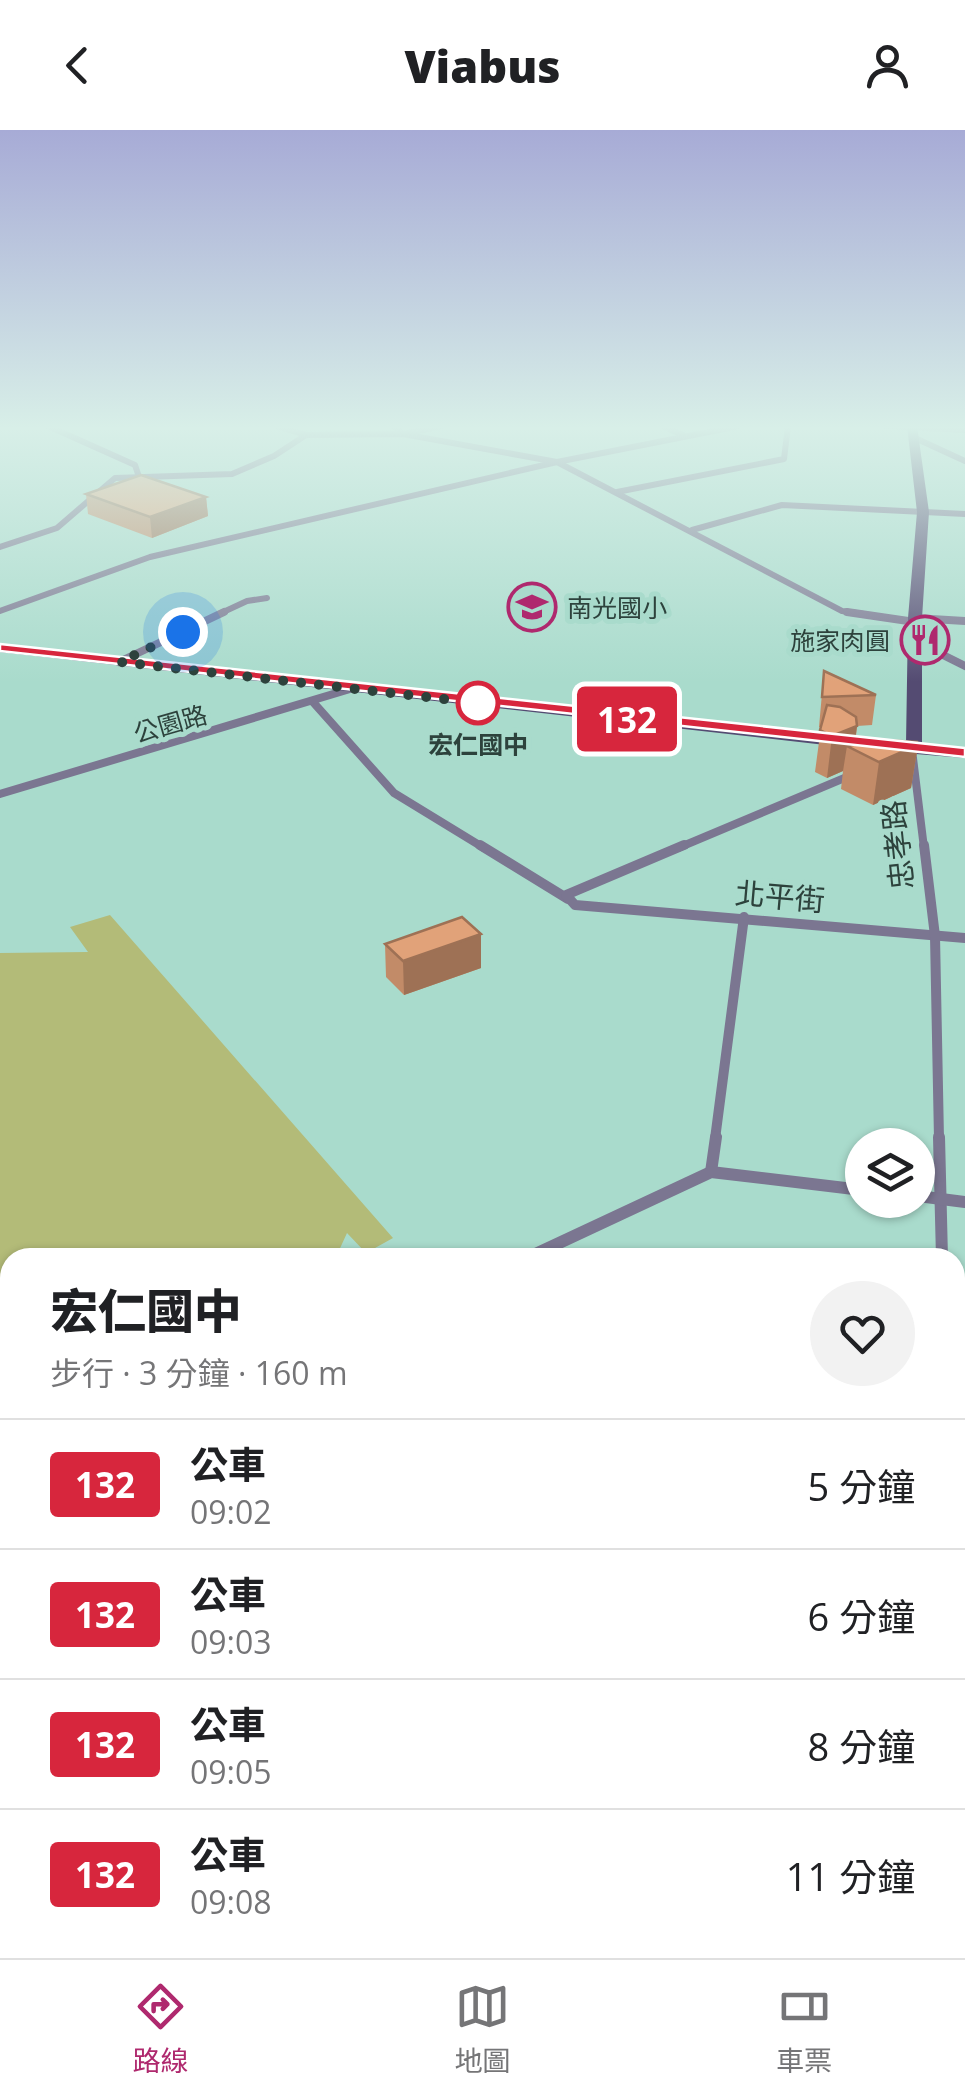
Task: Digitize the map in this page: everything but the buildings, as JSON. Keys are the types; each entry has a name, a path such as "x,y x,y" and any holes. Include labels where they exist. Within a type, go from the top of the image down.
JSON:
{"main road":[{"name":"忠孝路","path":"914,750 915,620 922,512"},
{"path":"0,648 856,744"},
{"path":"876,746 965,753"}],"street":[{"path":"0,547 57,528 76,511"},
{"path":"0,611 150,557 346,511"},
{"path":"655,511 851,615 965,621"},
{"path":"692,530 759,511"},
{"path":"908,511 965,514"},
{"path":"120,662 247,601 267,598"},
{"path":"915,641 965,666"},
{"name":"公園路","path":"0,794 350,689"},
{"path":"313,702 394,794 569,900 570,890 860,772"},
{"path":"896,757 914,750"},
{"name":"忠孝路","path":"914,750 934,936 942,1248"},
{"name":"北平街","path":"569,900 575,905 965,938"},
{"path":"711,1172 744,917"},
{"path":"548,1248 711,1172 845,1188"},
{"path":"935,1198 965,1202"}],"green space":[{"path":"110,915 393,1238 375,1248 361,1248 347,1233 340,1248 0,1248 0,953 88,952 70,927"}],"bus line":[{"name":"132","path":"0,648 510,707 965,753"}],"place":[{"name":"南光國小","path":"532,607"},
{"name":"施家肉圓","path":"925,640"},
{"name":"宏仁國中","path":"478,703"}],"route":[{"path":"183,632 120,662 478,703"}]}
